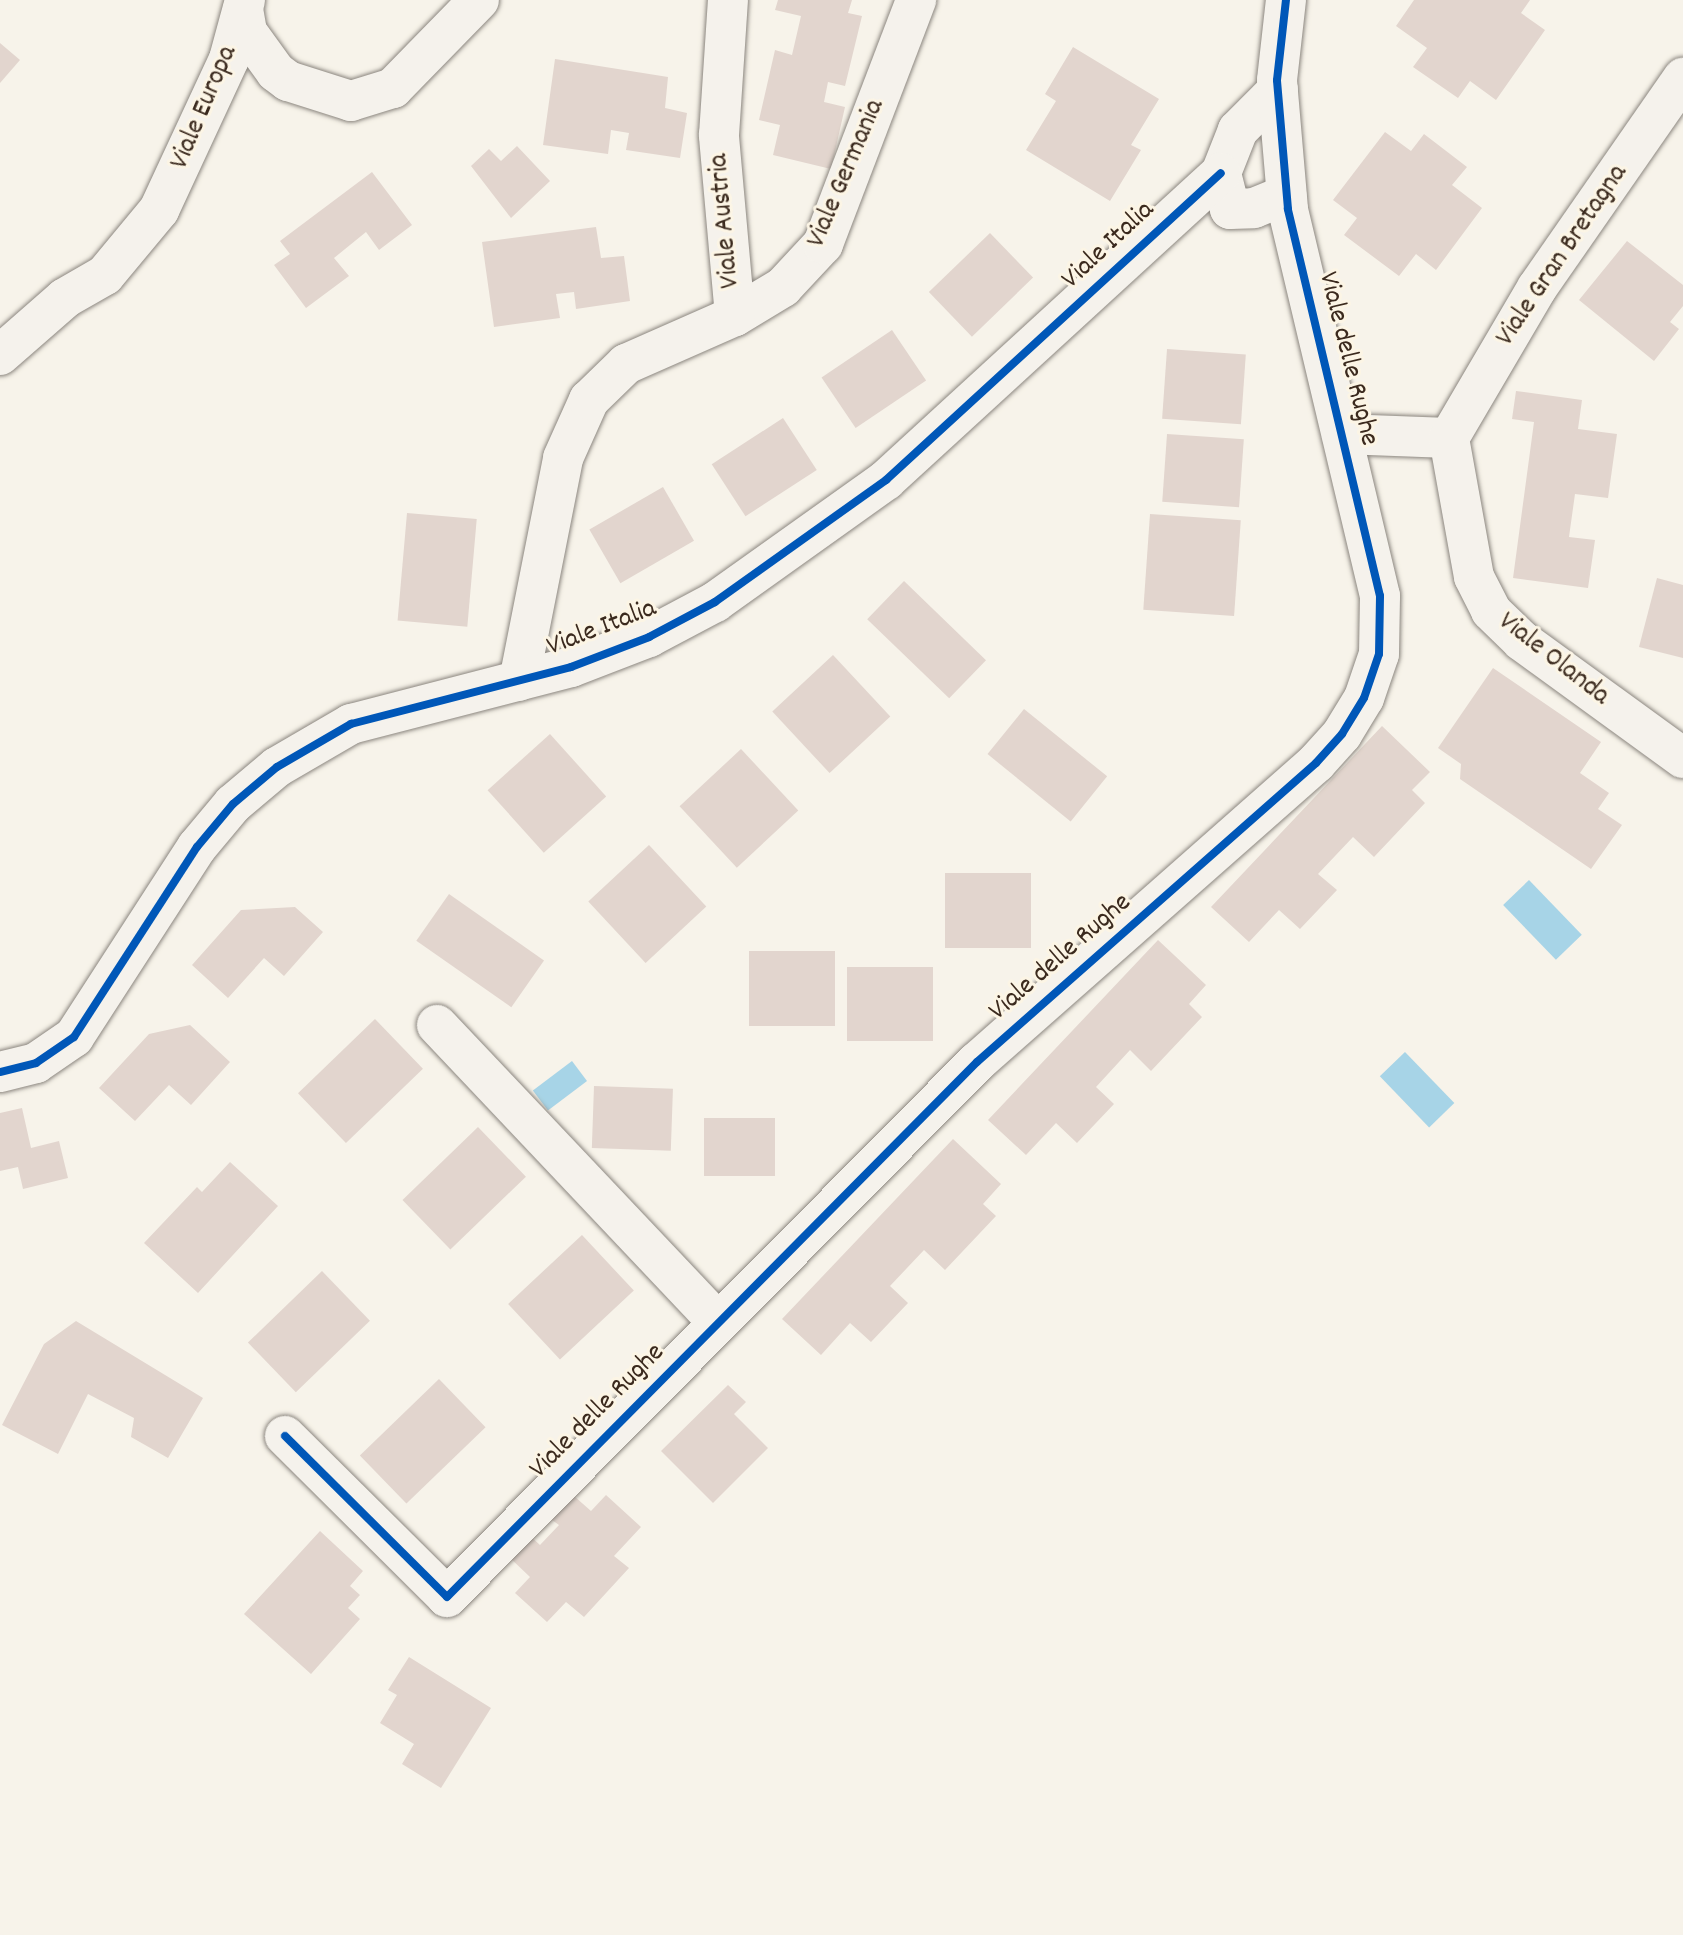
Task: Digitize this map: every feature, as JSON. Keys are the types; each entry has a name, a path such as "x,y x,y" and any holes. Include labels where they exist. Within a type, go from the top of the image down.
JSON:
{"street":[{"name":"Viale Europa","path":"244,5 247,32 276,72 288,81 351,101 393,88 479,0"},
{"name":"Viale Austria","path":"519,681 563,458 589,400 626,364 735,316 719,135 728,0"},
{"name":"Viale Germania","path":"735,316 783,287 823,244 916,0"},
{"name":"Viale delle Rughe","path":"285,1436 447,1597 977,1062 1316,763 1342,734 1372,677 1381,627 1380,596 1287,195 1278,90 1286,0"},
{"name":"Viale Europa","path":"0,355 65,298 88,289 113,268 159,210 229,59 244,5"},
{"name":"Viale Gran Bretagna","path":"1449,438 1537,288 1683,78"},
{"path":"1278,90 1238,130 1221,173 1230,209 1254,208 1287,195"},
{"name":"Viale Italia","path":"0,1072 36,1063 74,1037 197,847 233,804 277,767 329,734 373,716 519,681 612,652 694,615 886,480 1221,173"},
{"path":"1342,434 1449,438"},
{"name":"Viale Olanda","path":"1449,438 1474,577 1491,611 1522,641 1683,758"},
{"path":"437,1025 718,1322"}],"water":[{"path":"1529,880 1582,935 1556,960 1503,905"},
{"path":"1405,1052 1454,1103 1429,1127 1380,1076"},
{"path":"572,1061 587,1081 548,1110 533,1090"}],"building":[{"path":"778,0 852,0 848,13 862,16 845,86 828,82 824,102 845,107 831,169 773,155 780,125 759,120 775,50 792,55 801,16 775,10"},
{"path":"1414,0 1530,0 1521,13 1545,30 1496,100 1470,81 1458,98 1413,67 1427,48 1396,26"},
{"path":"0,43 20,60 0,83"},
{"path":"1073,47 1159,99 1131,145 1141,150 1110,201 1026,150 1056,101 1045,94"},
{"path":"555,59 668,77 665,108 687,113 680,158 626,150 629,133 611,130 608,154 543,145"},
{"path":"1385,132 1411,151 1424,134 1467,167 1452,185 1482,208 1436,270 1416,254 1399,276 1344,235 1357,218 1333,200"},
{"path":"517,146 550,181 511,218 471,166 489,149 501,161"},
{"path":"372,172 412,225 379,250 366,232 334,258 349,276 306,308 274,265 290,254 280,241"},
{"path":"596,227 601,258 624,256 630,301 576,309 574,292 556,294 560,318 494,327 482,242"},
{"path":"990,233 1033,278 972,337 929,292"},
{"path":"1627,241 1683,285 1683,306 1670,322 1679,329 1654,361 1579,300"},
{"path":"892,330 926,381 856,428 822,378"},
{"path":"1167,349 1246,355 1241,424 1162,419"},
{"path":"1516,391 1582,400 1578,429 1617,434 1608,498 1575,494 1569,537 1595,540 1588,588 1513,578 1534,422 1512,419"},
{"path":"783,418 817,470 745,516 712,464"},
{"path":"1167,434 1244,439 1239,507 1162,502"},
{"path":"663,487 694,541 620,583 589,530"},
{"path":"407,513 477,519 467,627 398,621"},
{"path":"1150,514 1241,520 1234,616 1143,610"},
{"path":"1657,578 1683,585 1683,658 1639,647"},
{"path":"904,581 986,660 949,698 867,619"},
{"path":"833,655 890,716 830,773 772,712"},
{"path":"1493,668 1601,742 1580,773 1609,793 1598,809 1622,825 1591,869 1460,779 1461,764 1438,748"},
{"path":"1024,709 1107,776 1071,821 987,754"},
{"path":"1382,726 1430,772 1412,790 1425,803 1374,857 1353,837 1318,874 1337,890 1300,929 1279,910 1249,942 1211,907"},
{"path":"550,734 606,796 544,853 488,790"},
{"path":"741,749 798,810 737,868 680,806"},
{"path":"649,845 706,906 646,963 588,902"},
{"path":"945,873 1031,873 1031,948 945,948"},
{"path":"449,894 544,961 511,1007 416,941"},
{"path":"295,907 323,932 284,976 264,958 228,998 192,965 241,910"},
{"path":"1158,940 1206,985 1189,1004 1202,1017 1151,1071 1130,1050 1096,1087 1114,1104 1077,1143 1056,1123 1026,1155 988,1120"},
{"path":"749,951 835,951 835,1026 749,1026"},
{"path":"847,967 933,967 933,1041 847,1041"},
{"path":"375,1019 423,1069 346,1143 298,1093"},
{"path":"190,1025 230,1062 191,1105 169,1085 135,1121 99,1088 149,1034"},
{"path":"594,1086 673,1089 671,1151 592,1148"},
{"path":"22,1108 31,1148 59,1141 68,1178 23,1189 18,1167 0,1171 0,1113"},
{"path":"704,1118 775,1118 775,1176 704,1176"},
{"path":"478,1127 526,1177 450,1250 402,1200"},
{"path":"953,1139 1001,1184 983,1204 996,1216 945,1270 924,1250 890,1286 908,1303 871,1342 850,1323 821,1355 782,1319"},
{"path":"230,1162 278,1206 198,1293 144,1243 197,1187 202,1192"},
{"path":"582,1235 634,1291 560,1359 508,1304"},
{"path":"322,1271 370,1321 296,1392 248,1343"},
{"path":"76,1321 203,1398 168,1458 131,1437 134,1418 88,1394 58,1454 2,1425 44,1344"},
{"path":"439,1379 486,1427 406,1504 360,1455"},
{"path":"728,1385 746,1402 734,1414 768,1448 713,1503 661,1451"},
{"path":"606,1495 641,1527 614,1556 629,1568 584,1617 566,1602 547,1622 515,1593 530,1577 508,1556 528,1534 540,1545 559,1525 552,1520 574,1496 591,1511"},
{"path":"320,1531 363,1571 350,1586 360,1595 348,1608 360,1619 311,1674 244,1614"},
{"path":"409,1657 491,1708 441,1788 402,1764 414,1744 380,1723 397,1695 388,1690"}],"cycle path":[{"path":"285,1436 447,1597 977,1062 1316,763 1342,734 1364,698 1379,654 1380,596 1288,209 1277,80 1286,0"},
{"path":"0,1072 36,1063 74,1037 197,847 233,804 277,767 351,724 571,667 649,637 715,602 886,480 1221,173"}]}
